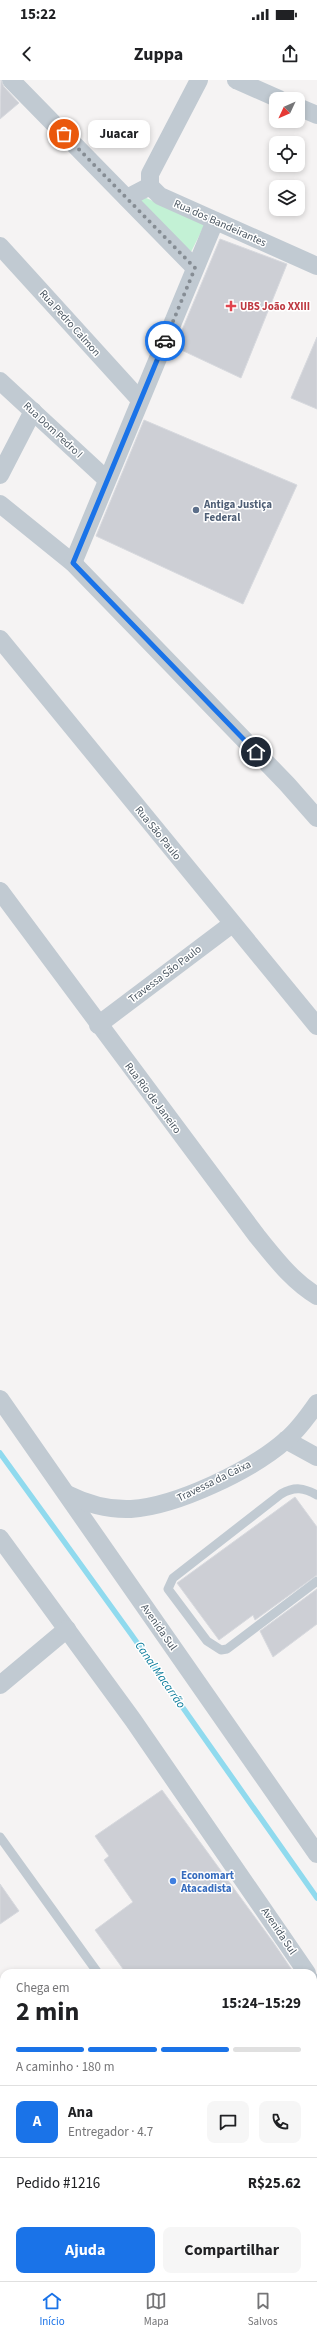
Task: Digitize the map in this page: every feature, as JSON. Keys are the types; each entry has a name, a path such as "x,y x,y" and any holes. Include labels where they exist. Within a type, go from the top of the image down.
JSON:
{"street":[{"path":"11,80 195,268"},
{"path":"127,198 150,186 150,174 199,80"},
{"path":"236,80 269,94"},
{"path":"305,110 317,115"},
{"name":"Rua dos Bandeirantes","path":"150,186 160,196 215,222 317,266"},
{"path":"73,563 106,479 215,222"},
{"name":"Rua Pedro Calmon","path":"0,246 140,400"},
{"name":"Rua Dom Pedro I","path":"0,381 106,479"},
{"path":"0,475 33,411"},
{"path":"0,504 73,563 287,784 317,818"},
{"name":"Rua São Paulo","path":"0,639 317,1026"},
{"name":"Rua Rio de Janeiro","path":"0,892 98,1025 274,1257 305,1289 317,1296"},
{"name":"Travessa São Paulo","path":"98,1025 232,924"},
{"name":"Avenida Sul","path":"0,1399 317,1854"},
{"name":"Travessa da Caixa","path":"66,1493 86,1503 131,1509 175,1500 234,1473 264,1456 286,1440 317,1403"},
{"path":"286,1440 317,1457"},
{"name":"Avenida Sul","path":"0,1538 133,1720 304,1969"},
{"path":"0,1685 67,1629"}],"lane":[{"path":"317,1495 306,1489 298,1488 282,1494 173,1578 168,1589 207,1641 221,1650 227,1648 317,1581"},
{"path":"0,1837 95,1969"}],"green space":[{"path":"144,197 205,224 191,252 140,201"}],"building":[{"path":"1,80 4,87 19,103 0,119"},
{"name":"UBS João XXIII","path":"220,239 287,264 241,378 175,347"},
{"path":"317,337 317,409 291,398"},
{"name":"Antiga Justiça Federal","path":"144,420 297,485 243,604 96,536"},
{"path":"295,1497 317,1527 317,1575 255,1620 253,1615 219,1640 177,1583"},
{"path":"317,1589 317,1624 273,1657 260,1631"},
{"name":"Economart Atacadista","path":"162,1790 291,1969 123,1969 95,1930 133,1902 104,1860 109,1856 95,1836"},
{"path":"0,1884 19,1911 0,1924"}],"waterway":[{"name":"Canal Macarrão","path":"0,1453 131,1634 317,1898"}],"way so far":[{"path":"64,134 195,268 165,341"}],"place":[{"name":"Juacar","path":"64,134"},
{"name":"UBS João XXIII","path":"231,306"},
{"name":"Antiga Justiça Federal","path":"196,510"},
{"name":"Economart Atacadista","path":"173,1881"}],"route":[{"path":"165,341 106,479 73,563 256,752"}]}
